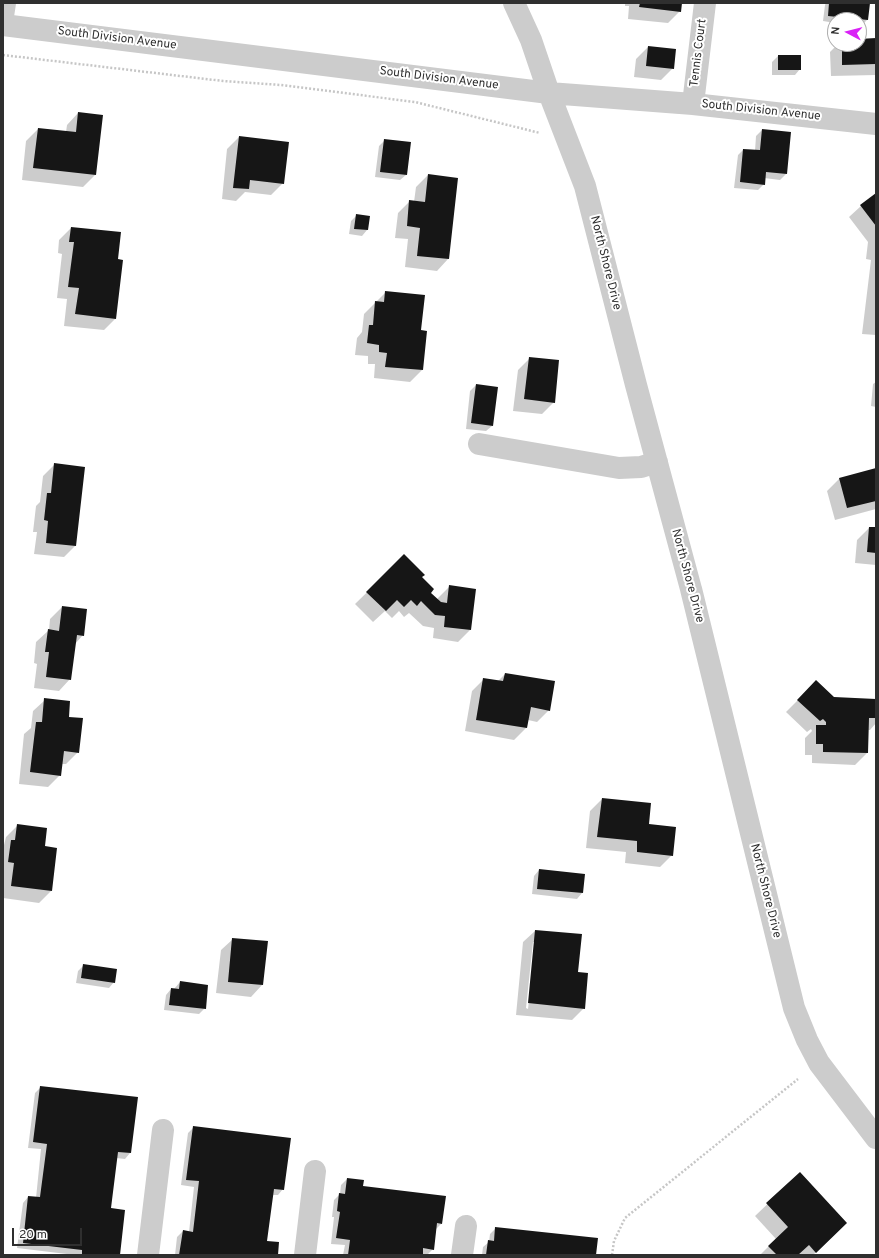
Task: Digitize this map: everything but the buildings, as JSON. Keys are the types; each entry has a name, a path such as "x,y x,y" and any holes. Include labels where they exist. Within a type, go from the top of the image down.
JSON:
{"street":[{"path":"3,16 5,3"},
{"name":"North Shore Drive","path":"514,3 531,40 549,93 585,186 630,364 693,597 794,1008 818,1063 876,1138"},
{"name":"Tennis Court","path":"693,104 705,3"},
{"name":"South Division Avenue","path":"3,25 549,93 693,104 876,124"},
{"path":"479,444 619,468 640,467 657,462"},
{"path":"148,1255 163,1130"},
{"path":"305,1255 316,1170"},
{"path":"462,1255 466,1226"}],"path":[{"path":"3,54 223,82 281,85 415,102 567,140"},
{"path":"612,1255 614,1241 625,1218 798,1079"}]}
